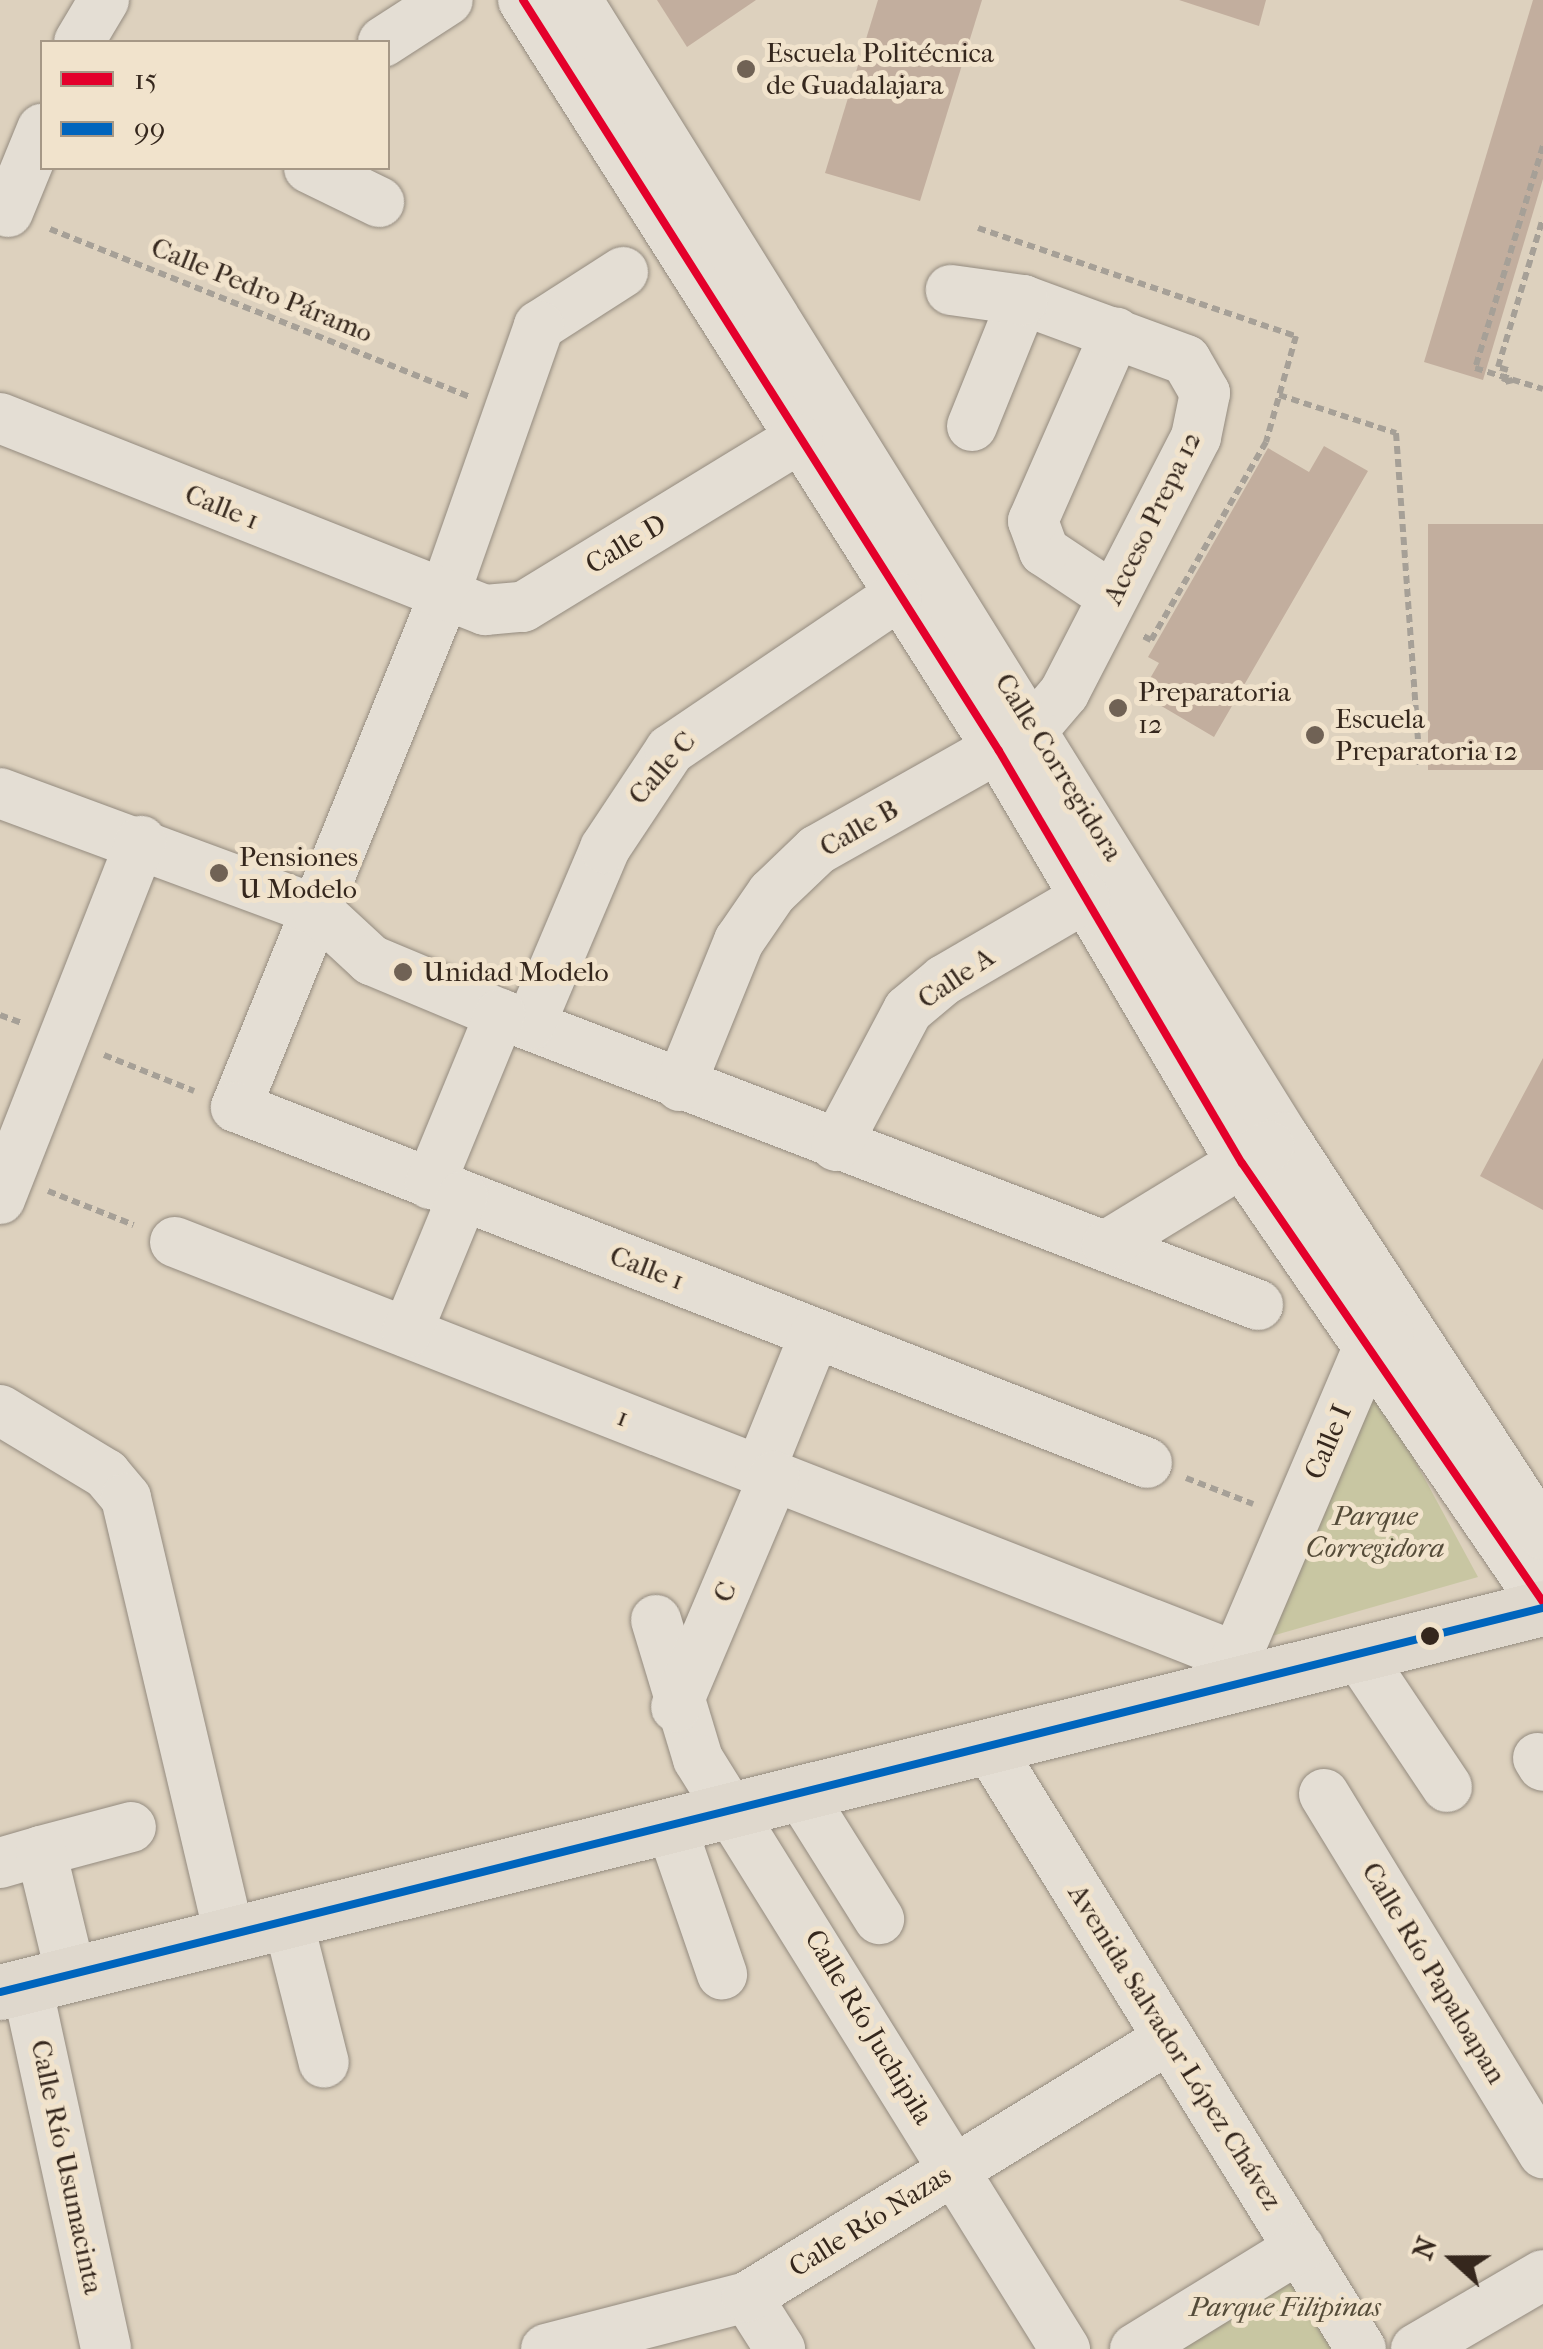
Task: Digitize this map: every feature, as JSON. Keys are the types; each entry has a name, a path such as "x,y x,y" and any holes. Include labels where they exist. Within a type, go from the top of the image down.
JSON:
{"main road":[{"path":"33,1984 988,1746 1230,1672 1358,1654 1543,1605"}],"street":[{"path":"80,40 104,0"},
{"path":"386,40 448,0"},
{"name":"Calle Corregidora","path":"523,0 650,160 1017,739 1284,1137 1302,1210"},
{"name":"Calle Corregidora","path":"577,0 650,160 798,438 896,597 1017,739 1085,898 1242,1163 1302,1210 1453,1435 1543,1605"},
{"path":"8,212 40,134"},
{"path":"313,170 379,202"},
{"path":"236,1107 444,596 540,326 623,272"},
{"name":"Acceso Prepa 12","path":"951,290 1023,300 1186,360 1205,393 1196,437 1064,693 1017,739"},
{"path":"972,426 1023,300"},
{"path":"1113,597 1044,552 1033,521 1116,332"},
{"name":"Calle 1","path":"0,418 444,596"},
{"name":"Calle D","path":"444,596 485,610 522,607 798,438"},
{"name":"Calle C","path":"406,1332 446,1190 515,1020 605,848 670,750 896,597"},
{"name":"Calle B","path":"680,1086 739,942 772,893 817,850 1017,739"},
{"path":"0,793 141,841 317,910 372,960 515,1020 1258,1305"},
{"path":"5,1188 141,841"},
{"name":"Calle A","path":"836,1146 908,1010 944,980 1085,898"},
{"name":"Calle 1","path":"236,1107 1147,1463"},
{"path":"1107,1244 1284,1137"},
{"name":"1","path":"176,1242 767,1473 1230,1672"},
{"name":"C","path":"676,1707 767,1473 815,1334"},
{"name":"Calle I","path":"1230,1672 1295,1520 1386,1336"},
{"path":"0,1410 106,1474 126,1498 229,1935"},
{"name":"Calle Corregidora","path":"1453,1435 1543,1534"},
{"path":"656,1620 676,1707 729,1811"},
{"path":"1358,1654 1447,1786"},
{"name":"Avenida Salvador López Chávez","path":"988,1746 1361,2349"},
{"path":"800,1793 879,1919"},
{"name":"Calle Río Papaloapan","path":"1324,1794 1543,2153"},
{"name":"Calle Río Juchipila","path":"729,1811 1065,2349"},
{"path":"671,1826 722,1974"},
{"path":"21,1857 131,1828"},
{"name":"Calle Río Usumacinta","path":"21,1857 33,1984 106,2349"},
{"path":"288,1920 324,2063"},
{"name":"Calle Río Nazas","path":"546,2349 747,2297 1169,2038"},
{"path":"1135,2349 1299,2248"},
{"path":"1416,2349 1543,2275"},
{"path":"747,2297 780,2349"}],"path":[{"path":"1543,146 1475,368 1543,389"},
{"name":"Calle Pedro Páramo","path":"8,212 508,412"},
{"path":"1509,378 1508,370 1498,367 1543,218"},
{"path":"1280,395 1396,432 1420,768"},
{"path":"0,1014 236,1107"},
{"path":"5,1188 176,1242"},
{"path":"1147,1463 1295,1520"}],"green space":[{"name":"Parque Corregidora","path":"1369,1376 1478,1577 1265,1638"},
{"name":"Parque Filipinas","path":"1299,2248 1361,2349 1135,2349"}],"building":[{"path":"657,0 756,0 687,47"},
{"path":"878,0 982,0 920,201 825,173"},
{"path":"1179,0 1266,0 1259,26"},
{"path":"1533,0 1543,0 1543,179 1483,380 1424,362"},
{"path":"1324,446 1368,471 1214,737 1141,694 1159,663 1148,657 1268,448 1309,472"},
{"path":"1428,524 1543,524 1543,770 1428,770"},
{"path":"1543,1058 1543,1210 1480,1176"}],"transit line":[{"name":"15","path":"523,0 999,751 1242,1163 1543,1602"},
{"name":"99","path":"0,1992 1543,1608"}],"place":[{"name":"Escuela Politécnica de Guadalajara","path":"746,69"},
{"name":"Preparatoria 12","path":"1118,708"},
{"name":"Escuela Preparatoria 12","path":"1315,735"},
{"name":"Pensiones U Modelo","path":"219,873"},
{"name":"Unidad Modelo","path":"403,972"}]}
